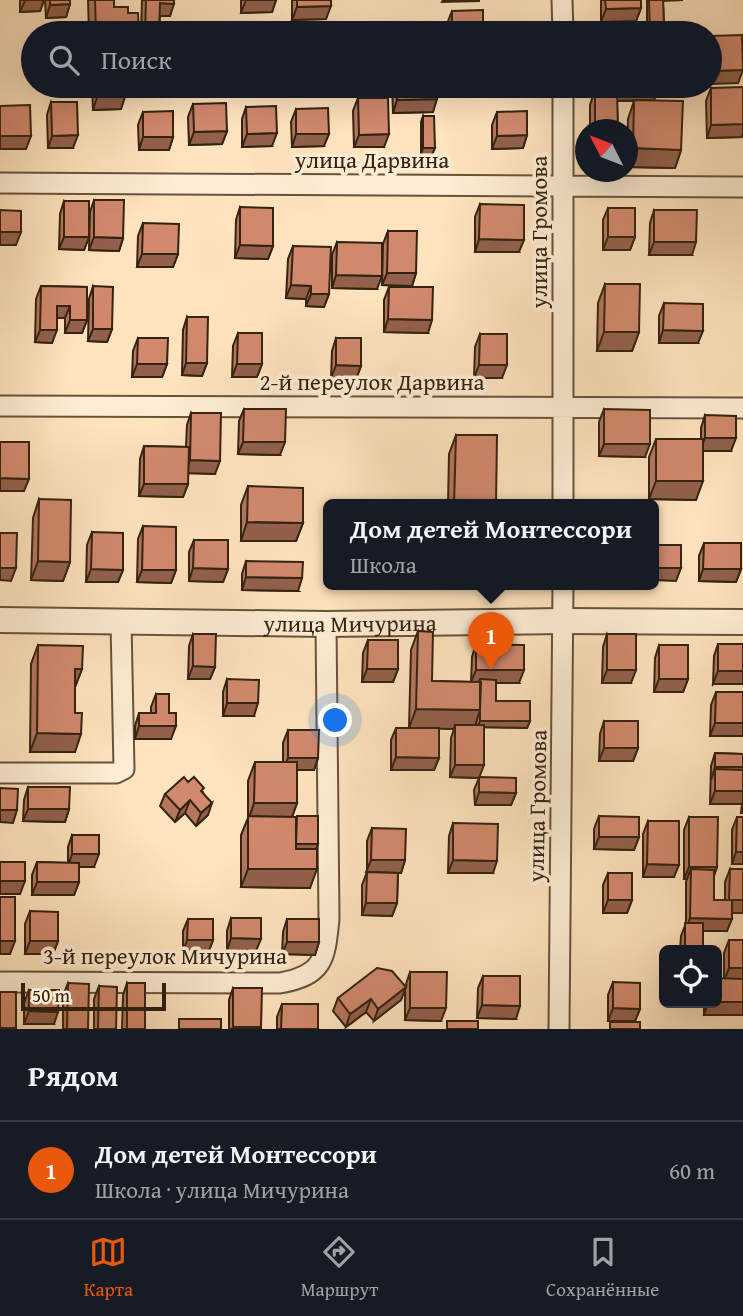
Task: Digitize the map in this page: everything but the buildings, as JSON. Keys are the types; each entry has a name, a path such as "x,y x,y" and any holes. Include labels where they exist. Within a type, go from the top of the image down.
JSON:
{"street":[{"path":"562,0 563,21"},
{"name":"улица Громова","path":"563,98 563,499"},
{"name":"улица Дарвина","path":"0,183 743,187"},
{"name":"2-й переулок Дарвина","path":"0,406 743,408"},
{"name":"улица Громова","path":"559,1029 563,590"},
{"name":"улица Мичурина","path":"0,620 326,624 743,622"},
{"path":"0,773 117,773 124,769 121,622"},
{"name":"3-й переулок Мичурина","path":"0,982 280,983 302,979 316,969 326,951 328,919 326,624"}],"place":[{"name":"Дом детей Монтессори","path":"491,670"}]}
